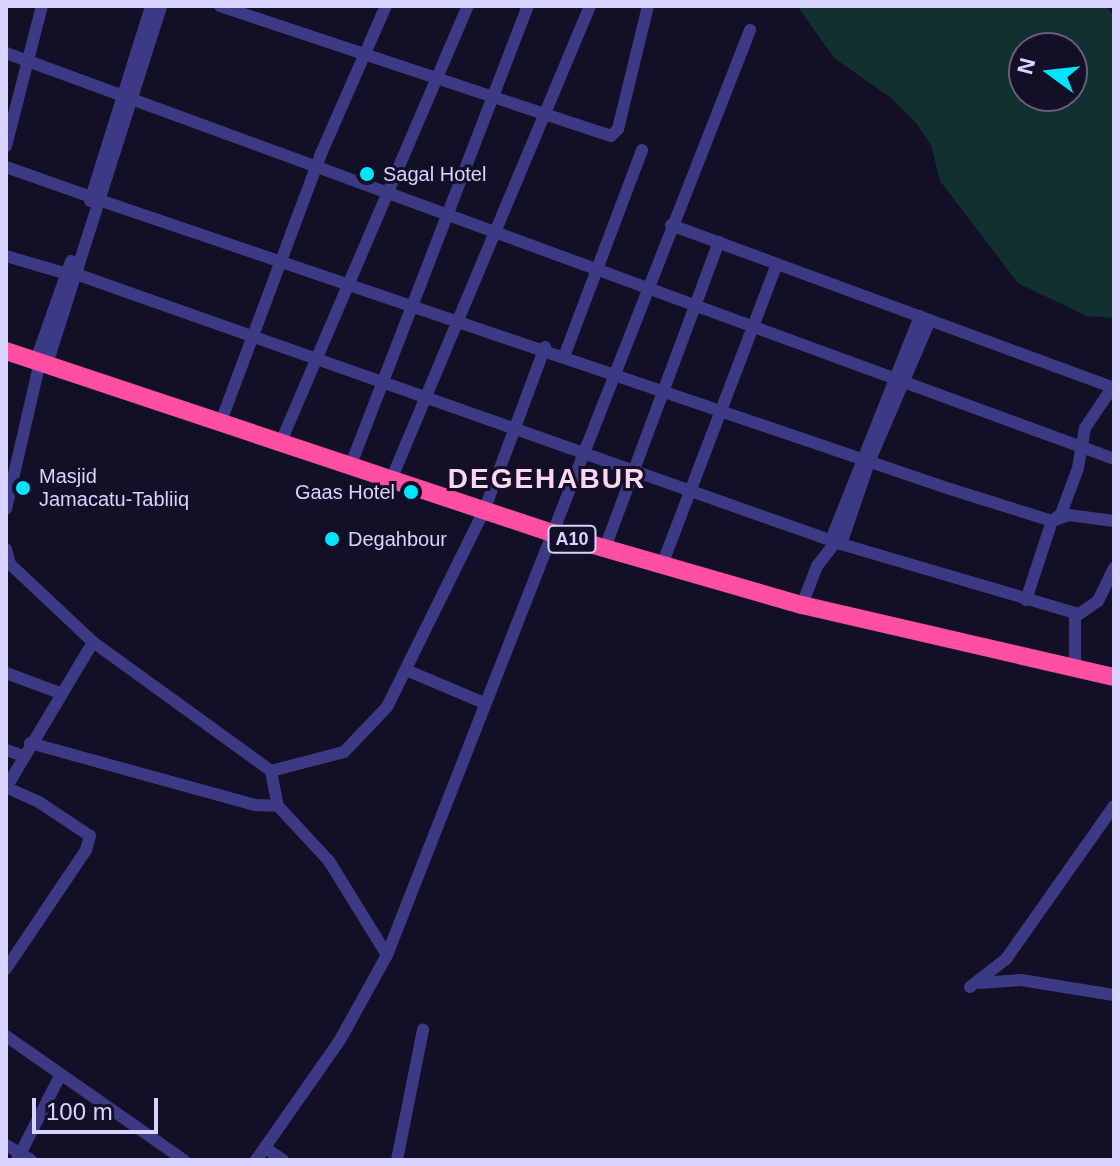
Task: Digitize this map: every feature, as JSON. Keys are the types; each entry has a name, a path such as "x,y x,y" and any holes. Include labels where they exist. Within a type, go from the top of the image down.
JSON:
{"highway":[{"name":"A10","path":"6,351 552,533 802,605 1114,677"}],"street":[{"path":"6,146 42,6"},
{"path":"6,509 41,362 95,198 151,6"},
{"path":"125,100 161,6"},
{"path":"220,6 235,8 367,52 546,116 616,134 648,6"},
{"path":"220,424 315,168 386,6"},
{"path":"280,444 321,357 468,6"},
{"path":"350,467 528,6"},
{"path":"391,480 590,6"},
{"path":"256,1160 340,1040 387,955 646,288 750,30"},
{"path":"6,53 125,100 901,377 1114,459"},
{"path":"565,354 642,150"},
{"path":"6,167 1052,521 1069,515 1114,521"},
{"path":"671,225 1113,388 1085,428 1061,514 1052,521 1026,600"},
{"path":"605,548 719,242"},
{"path":"6,256 71,274 321,357 836,542 1075,617 1089,610 1111,587 1114,568"},
{"path":"662,565 777,264"},
{"path":"802,605 817,566 836,542 925,318"},
{"path":"271,771 344,752 374,724 406,670 484,511 545,347"},
{"path":"7,559 93,642 271,771 278,806 329,861 387,955"},
{"path":"1075,617 1075,669"},
{"path":"6,969 38,914 80,860 90,836 39,802 6,788 30,743 93,642"},
{"path":"406,670 484,703"},
{"path":"6,673 60,693"},
{"path":"30,743 255,805 278,806"},
{"path":"6,750 23,756"},
{"path":"1114,806 1006,959 970,987 984,981 1021,980 1114,995"},
{"path":"397,1160 423,1030"},
{"path":"6,1036 184,1160"},
{"path":"6,1145 23,1158 60,1076"},
{"path":"265,1148 283,1160"}],"green space":[{"path":"797,6 1106,6 1114,16 1114,318 1086,316 1018,283 940,181 931,145 916,123 891,98 834,58"}],"place":[{"name":"Sagal Hotel","path":"367,174"},
{"name":"Masjid Jamacatu-Tabliiq","path":"23,488"},
{"name":"Gaas Hotel","path":"411,492"},
{"name":"Degahbour","path":"332,539"}],"district":[{"name":"DEGEHABUR","path":"547,479"}]}
